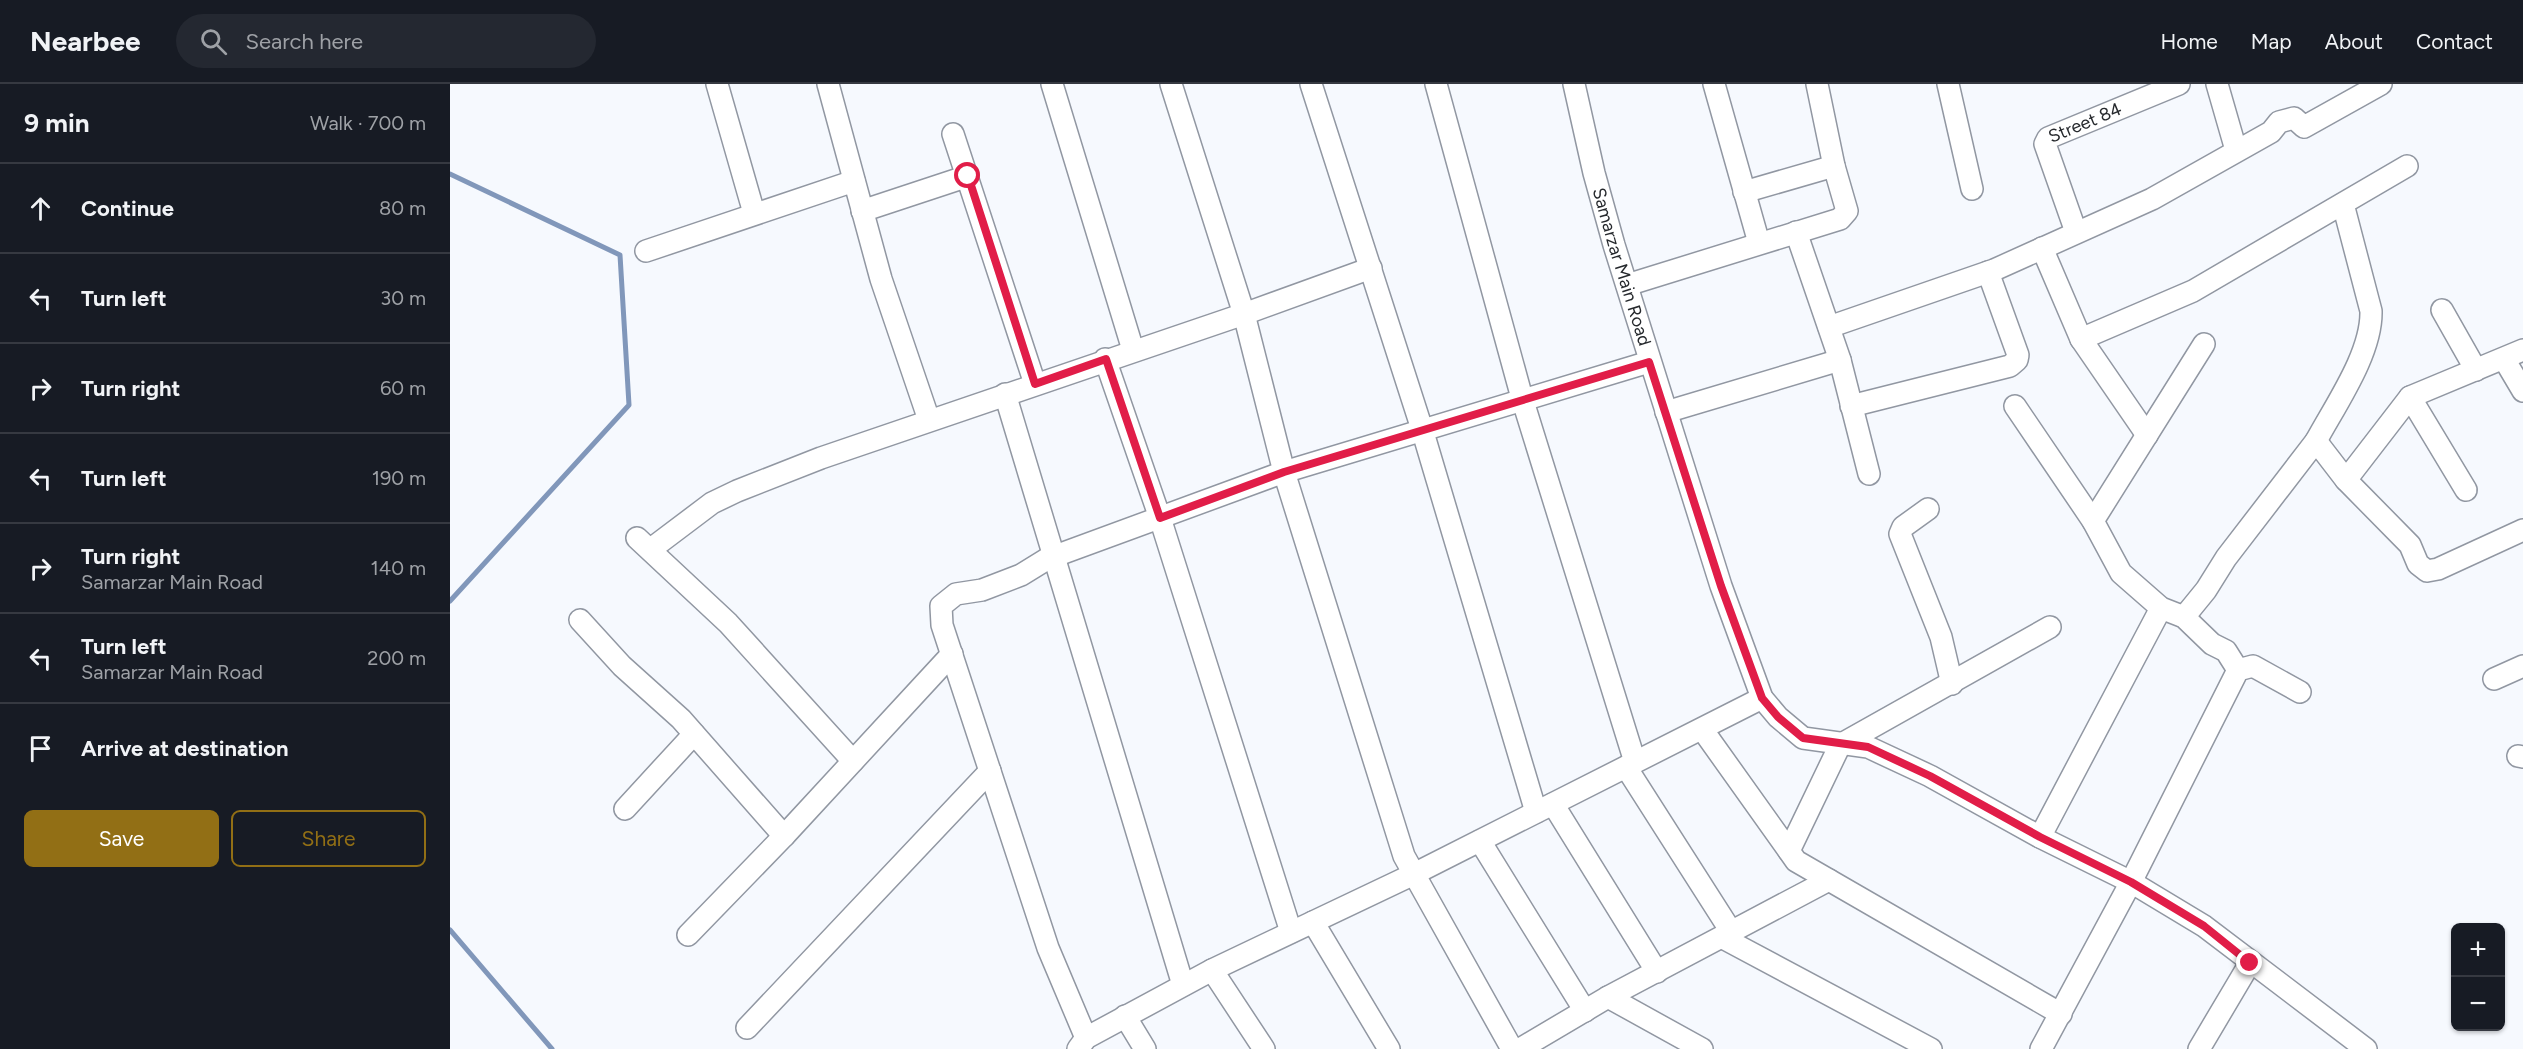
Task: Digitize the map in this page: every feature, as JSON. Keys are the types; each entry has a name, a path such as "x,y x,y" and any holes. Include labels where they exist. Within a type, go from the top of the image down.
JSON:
{"street":[{"path":"717,84 754,213"},
{"path":"828,84 881,279 929,420"},
{"path":"1052,84 1133,350"},
{"path":"1171,84 1244,314 1284,472 1404,856 1512,1049"},
{"path":"1311,84 1545,808 1657,972"},
{"path":"1436,84 1522,398 1630,765 1728,935 1931,1049"},
{"name":"Samarzar Main Road","path":"1574,84 1594,173 1649,362 1721,586 1762,698 1778,717 1803,738 1840,745 1868,747 1930,776 2040,837 2131,882 2204,926 2366,1049"},
{"path":"1714,84 1759,243"},
{"path":"1627,285 1845,215 1847,211 1834,166 1817,84"},
{"path":"1948,84 1972,189"},
{"name":"Street 84","path":"2076,232 2045,144 2048,138 2179,84"},
{"path":"2217,84 2236,150"},
{"path":"1829,327 1988,272 2152,199 2271,132 2279,122 2294,118 2304,127 2381,84"},
{"path":"953,134 1035,384"},
{"path":"1744,192 1834,166"},
{"path":"2080,339 2193,291 2407,166"},
{"path":"862,211 968,176"},
{"path":"646,250 854,181"},
{"path":"2184,617 2206,590 2226,558 2316,441 2364,351 2372,322 2371,311 2343,204"},
{"path":"1796,232 1840,360 1869,474"},
{"path":"2042,248 2080,339 2146,435"},
{"path":"853,761 728,623 644,544 712,503 820,458 1244,314 1371,268"},
{"path":"1851,406 2010,366 2017,360 2018,355 1988,272"},
{"path":"2442,310 2476,370"},
{"path":"2093,520 2204,344"},
{"path":"2346,480 2410,397 2513,354 2523,391"},
{"path":"1106,359 1160,518 1292,932"},
{"path":"1666,412 1840,360"},
{"path":"1649,362 1522,398 1284,472 1055,556 1021,574 982,590 956,594 941,606 942,625 1048,948 1082,1043 1125,1016 1212,969 1414,874 1762,698"},
{"path":"1005,394 1183,985"},
{"path":"2410,397 2466,490"},
{"path":"2015,406 2093,520 2121,573 2161,608 2184,617 2212,644 2226,651 2238,670"},
{"path":"2316,441 2346,480 2410,545 2418,564 2427,571 2438,569 2523,530"},
{"path":"1928,509 1903,526 1900,534 1941,637 1952,684"},
{"path":"2040,837 2161,608"},
{"path":"580,620 622,666 694,734 784,836"},
{"path":"1789,851 1840,745 2050,627"},
{"path":"688,935 784,836 952,654"},
{"path":"2041,1049 2131,882 2238,670 2253,666 2300,692"},
{"path":"2494,679 2523,666"},
{"path":"1702,729 1796,861 2061,1014"},
{"path":"625,808 694,734"},
{"path":"747,1028 990,771"},
{"path":"1480,841 1585,1011"},
{"path":"1521,1049 1608,998 1829,880"},
{"path":"1313,922 1389,1049"},
{"path":"2199,1049 2250,963"},
{"path":"1212,969 1264,1049"},
{"path":"1608,998 1702,1049"},
{"path":"1125,1016 1146,1049"}],"waterway":[{"path":"450,174 620,255 629,405 450,601"},
{"path":"450,930 552,1049"}],"route":[{"path":"968,176 1035,384 1106,359 1160,518 1284,472 1522,398 1649,362 1721,586 1762,698 1778,717 1803,738 1840,745 1868,747 1930,776 2040,837 2131,882 2204,926 2250,963"}]}
